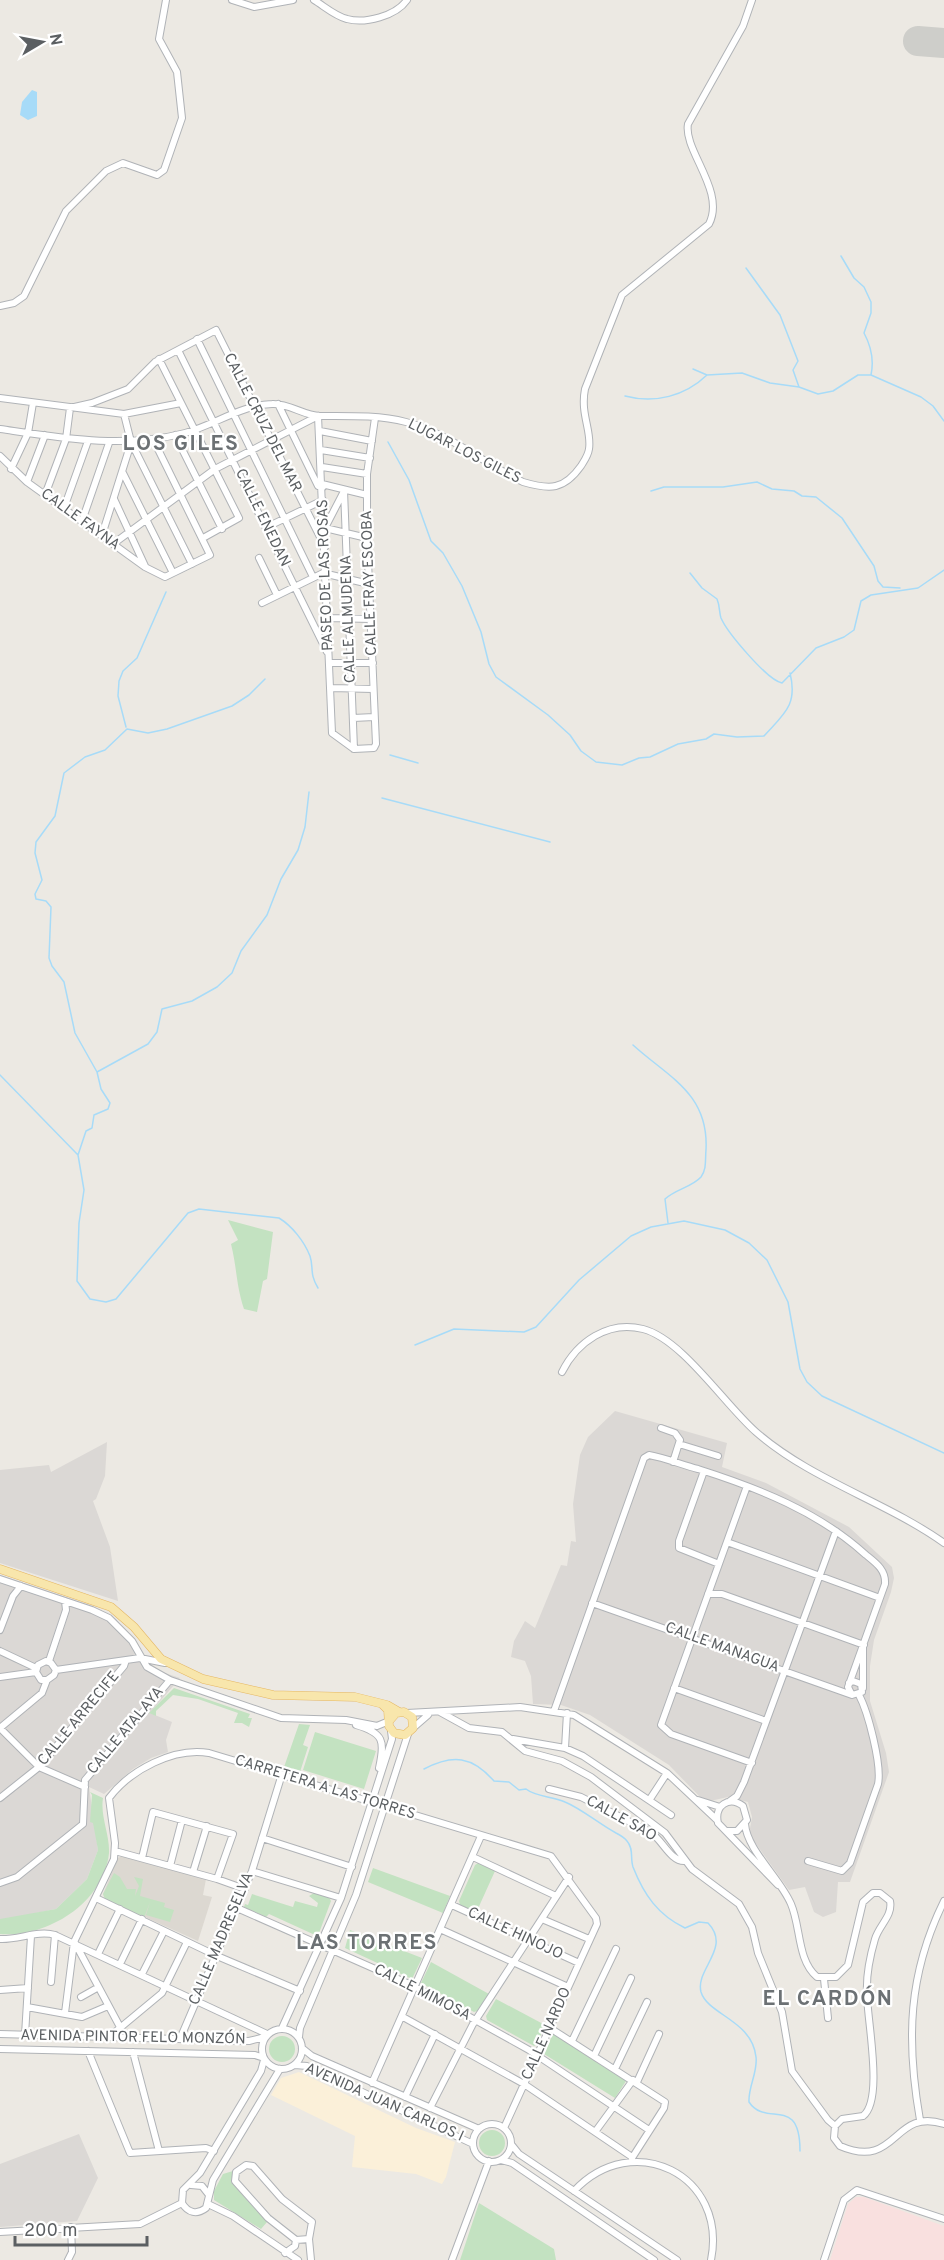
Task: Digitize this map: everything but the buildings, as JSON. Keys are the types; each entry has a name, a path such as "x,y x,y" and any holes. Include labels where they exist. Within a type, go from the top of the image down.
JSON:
{"main road":[{"path":"0,1569 111,1607 134,1627 157,1655 203,1679 258,1692 355,1697 379,1703 403,1712 413,1720 410,1731 401,1736 391,1731 388,1710 379,1703"},
{"path":"389,1721 403,1712"}],"street":[{"path":"0,306 14,303 24,296 66,211 111,166 123,162 157,175 165,170 182,118 177,72 159,39 166,0"},
{"path":"232,0 254,8 293,0"},
{"path":"314,0 342,17 354,20 381,16 398,9 407,0"},
{"name":"LUGAR LOS GILES","path":"375,418 403,421 426,430 524,482 551,487 572,478 589,450 582,404 585,389 619,300 631,287 709,225 712,218 711,198 704,174 686,131 693,113 739,33 751,2"},
{"name":"CALLE CRUZ DEL MAR","path":"197,339 216,330 325,547"},
{"path":"70,408 92,404 128,389 159,359 197,339 314,577"},
{"name":"CALLE ENEDAN","path":"178,350 329,655"},
{"path":"159,359 239,518 203,538"},
{"path":"0,398 124,414 182,403"},
{"path":"11,469 28,433 33,403"},
{"path":"0,429 109,443 175,435 255,408 278,404 318,416 375,418"},
{"path":"278,404 318,486 367,495"},
{"path":"45,495 66,438 70,408"},
{"path":"124,414 131,442 192,564"},
{"path":"113,544 215,469 318,416"},
{"name":"PASEO DE LAS ROSAS","path":"318,416 333,733 354,749"},
{"name":"CALLE FRAY ESCOBA","path":"354,749 374,748 376,744 367,538 367,474 375,418"},
{"path":"320,431 372,441"},
{"path":"27,482 45,435"},
{"path":"175,435 222,529"},
{"path":"123,473 173,573 210,555 153,439"},
{"path":"64,508 88,441"},
{"path":"102,535 131,442"},
{"path":"82,521 109,443"},
{"path":"321,450 370,458"},
{"name":"CALLE FAYNA","path":"0,456 27,482 145,567 165,577 173,573"},
{"path":"322,467 367,474"},
{"path":"325,528 329,525 344,490"},
{"name":"CALLE ALMUDENA","path":"344,490 354,749"},
{"path":"114,499 145,567"},
{"path":"267,527 323,500"},
{"path":"325,528 367,538"},
{"path":"260,558 277,595"},
{"path":"262,603 326,573 369,584"},
{"path":"328,618 370,619"},
{"path":"330,663 373,663"},
{"path":"331,688 373,689"},
{"path":"353,718 374,717"},
{"path":"562,1372 578,1348 604,1331 625,1327 645,1329 673,1345 738,1415 769,1443 944,1543"},
{"path":"661,1428 675,1433 679,1444 673,1462"},
{"path":"679,1444 718,1456"},
{"path":"554,1711 644,1458 653,1456 770,1494 837,1531 882,1568 886,1576 848,1688 855,1695 878,1756 880,1773 849,1863 842,1871 808,1861"},
{"path":"704,1471 679,1541 679,1548 719,1564"},
{"path":"747,1486 661,1724 666,1732 752,1763"},
{"path":"692,1796 704,1804 720,1807 737,1796 752,1763 837,1531"},
{"path":"727,1542 880,1598"},
{"path":"0,1579 109,1618 132,1641 140,1658 158,1675 170,1680 281,1718 346,1720 377,1726 389,1721"},
{"path":"0,1630 13,1596 21,1586"},
{"path":"708,1594 722,1594 864,1646"},
{"path":"49,1661 66,1610 65,1602"},
{"name":"CALLE MANAGUA","path":"592,1603 855,1695"},
{"path":"855,1695 863,1688 864,1646"},
{"path":"0,1651 36,1670 41,1680 54,1676 56,1670"},
{"path":"56,1670 140,1658 171,1664"},
{"name":"CALLE ARRECIFE","path":"0,1798 39,1767 124,1666 126,1660"},
{"path":"20,1674 21,1661"},
{"path":"49,1661 56,1670"},
{"path":"0,1677 36,1670 40,1663 49,1661"},
{"path":"47,1680 42,1693 0,1728 39,1767 73,1784 86,1787"},
{"name":"CALLE ATALAYA","path":"0,1883 17,1877 83,1824 85,1780 170,1680"},
{"path":"849,1683 857,1681 863,1688"},
{"path":"674,1688 766,1721"},
{"path":"403,1712 440,1712 503,1707 554,1711 583,1718 667,1773 717,1820 720,1827 727,1831 781,1887"},
{"path":"298,2037 372,1851 410,1731 424,1717 440,1712 469,1728 499,1731 513,1739 525,1751 562,1761 591,1777 665,1833 684,1862 733,1899 745,1914 782,2012 792,2071 828,2120 835,2126"},
{"path":"565,1748 567,1713"},
{"path":"323,1720 357,1726 378,1736 383,1748 377,1787"},
{"path":"282,2028 341,1898 373,1802 392,1738 391,1731"},
{"path":"513,1739 565,1748 597,1762 671,1815"},
{"name":"CARRETERA A LAS TORRES","path":"115,1851 109,1798 145,1768 163,1760 193,1752 210,1753 550,1856 569,1877"},
{"path":"650,1799 667,1773"},
{"name":"CALLE MADRESELVA","path":"180,2039 252,1871 282,1774"},
{"path":"744,1782 743,1806 747,1815 745,1824 748,1838 792,1906 806,1964 811,1972 824,1979 836,1977 848,1965 863,1902 867,1896 873,1893 886,1896 891,1908 876,1937 867,1977 873,2072 872,2104 863,2116 842,2119 835,2126 834,2138 840,2146 869,2151 886,2147 909,2125 920,2120 944,2124"},
{"name":"CALLE SAO","path":"549,1789 581,1797 599,1809 650,1832 657,1836 675,1857 684,1862"},
{"path":"730,1801 743,1806"},
{"path":"717,1820 720,1807"},
{"path":"142,1858 153,1812 207,1826 233,1834 217,1879"},
{"path":"170,1866 182,1820"},
{"path":"727,1831 737,1831 745,1824"},
{"path":"193,1872 207,1826"},
{"path":"372,2082 482,1836"},
{"path":"262,1838 352,1867"},
{"path":"64,2013 74,1942 112,1868 115,1851 217,1879 244,1889"},
{"path":"473,1857 556,1896"},
{"path":"252,1871 341,1898"},
{"path":"430,2108 476,2021 569,1877"},
{"name":"CALLE NARDO","path":"504,2128 597,1921 569,1877"},
{"path":"96,1898 217,1956 300,1991"},
{"path":"920,2120 915,2093 913,1998 923,1950 944,1901"},
{"name":"CALLE HINOJO","path":"452,1905 579,1963"},
{"name":"CALLE MIMOSA","path":"237,1908 416,1987 537,2056 649,2130"},
{"path":"98,1954 120,1909"},
{"path":"120,1964 142,1919"},
{"path":"542,1919 589,1939"},
{"path":"440,1929 568,1987"},
{"path":"142,1974 164,1931"},
{"path":"0,1939 41,1933 55,1935 167,1985 266,2035"},
{"path":"51,1982 55,1935"},
{"path":"25,2035 31,1936"},
{"path":"74,1942 108,2007 123,2026 127,2038"},
{"path":"109,2037 162,1993 187,1942"},
{"path":"572,2041 616,1948"},
{"path":"594,2056 631,1978"},
{"path":"824,1979 828,2019"},
{"path":"0,1990 28,1988"},
{"path":"81,1997 98,1988"},
{"path":"615,2069 647,2002"},
{"path":"27,2007 87,2017 108,2007"},
{"path":"403,2017 524,2084 632,2159 667,2167 685,2179 698,2193 711,2218 713,2242 711,2260"},
{"path":"282,2028 298,2037 302,2048 301,2057 295,2065 280,2069 271,2067 264,2059 261,2047 266,2035 282,2028"},
{"path":"550,2028 635,2081 665,2103 632,2159 589,2177 574,2191"},
{"name":"AVENIDA PINTOR FELO MONZÓN","path":"0,2034 249,2041 266,2035"},
{"path":"405,2097 435,2034"},
{"path":"595,2132 635,2081 659,2034"},
{"name":"AVENIDA JUAN CARLOS I","path":"302,2048 312,2056 479,2129"},
{"name":"AVENIDA PINTOR FELO MONZÓN","path":"0,2049 255,2055 264,2059"},
{"path":"88,2051 130,2153 206,2148 214,2151"},
{"path":"132,2052 159,2151"},
{"path":"182,2203 183,2190 190,2185 214,2151 261,2071 264,2059"},
{"name":"AVENIDA JUAN CARLOS I","path":"295,2065 307,2066 473,2144"},
{"path":"182,2203 193,2212 202,2211 208,2204 213,2180 280,2069"},
{"path":"654,2260 512,2163 501,2160 489,2162 478,2155 473,2144 479,2129 493,2124 504,2128 511,2144 519,2154 676,2260"},
{"path":"501,2160 508,2153 511,2144"},
{"path":"452,2260 489,2162"},
{"path":"309,2250 268,2218 235,2181 236,2172 246,2164 253,2166 282,2199 312,2222 309,2239 311,2260"},
{"path":"190,2185 202,2186 209,2195"},
{"path":"824,2260 844,2200 857,2190 944,2219"},
{"path":"0,2232 140,2224 182,2203"},
{"path":"208,2204 233,2216 298,2260"},
{"path":"68,2260 72,2252 71,2228"},
{"path":"296,2240 309,2239"},
{"path":"285,2253 295,2246 296,2240"}],"shaded area":[{"path":"615,1411 727,1443 722,1467 766,1483 849,1527 892,1567 894,1578 891,1592 874,1640 870,1666 870,1701 886,1753 889,1772 850,1882 838,1882 836,1912 823,1917 814,1912 805,1887 789,1890 749,1834 752,1817 748,1802 728,1797 710,1801 701,1798 669,1765 590,1715 561,1705 533,1704 531,1676 525,1661 511,1657 514,1641 525,1621 535,1628 561,1565 567,1566 571,1541 576,1542 573,1504 580,1455 588,1437"},
{"path":"107,1442 105,1476 96,1499 93,1501 110,1547 118,1601 0,1563 0,1470 49,1465 51,1472"},
{"path":"0,1576 93,1606 116,1619 151,1664 162,1672 180,1678 150,1713 172,1722 166,1740 168,1752 151,1758 133,1769 104,1794 89,1787 98,1850 87,1879 56,1909 7,1919 0,1919"},
{"path":"122,1856 206,1879 203,1895 212,1897 198,1941 105,1899 103,1894 118,1858"},
{"path":"299,2072 416,2128 455,2142 442,2184 416,2174 352,2167 355,2136 271,2095 281,2078"},
{"path":"79,2134 98,2178 77,2221 0,2227 0,2164"},
{"path":"856,2197 864,2197 944,2226 944,2260 830,2260 848,2204"}],"green space":[{"path":"228,1220 273,1232 267,1279 263,1281 257,1312 244,1309 231,1244 238,1240"},
{"path":"174,1688 250,1714 248,1718 252,1718 249,1727 242,1723 234,1723 238,1713 198,1699 173,1695 156,1711 156,1716 149,1713"},
{"path":"299,1724 310,1725 303,1745 308,1747 299,1775 283,1770"},
{"path":"315,1732 376,1751 364,1789 303,1770"},
{"path":"90,1792 103,1798 102,1805 109,1846 105,1871 96,1887 85,1902 54,1923 18,1934 0,1934 0,1919 56,1909 87,1879 98,1850 93,1823 90,1822 92,1795"},
{"path":"478,1863 495,1871 476,1913 460,1905 459,1901"},
{"path":"373,1868 450,1896 443,1913 368,1882"},
{"path":"114,1873 120,1877 127,1889 136,1889 135,1896 139,1886 134,1877 143,1879 140,1896 165,1903 164,1907 174,1910 170,1922 146,1915 150,1902 144,1918 105,1899 103,1894"},
{"path":"314,1893 329,1897 331,1901 319,1933 315,1935 269,1914 266,1917 244,1907 245,1904 248,1905 252,1894 293,1907 295,1901 317,1907 318,1903 309,1896"},
{"path":"350,1930 422,1958 412,1979 345,1948"},
{"path":"431,1962 489,1994 477,2011 474,2012 421,1983"},
{"path":"496,1999 545,2025 537,2044 534,2046 487,2020 486,2016"},
{"path":"553,2034 626,2081 615,2098 544,2054"},
{"path":"282,2036 291,2040 295,2049 291,2058 282,2062 273,2058 269,2049 273,2040"},
{"path":"492,2130 501,2134 505,2143 501,2152 492,2156 483,2152 479,2143 483,2134"},
{"path":"233,2171 231,2182 267,2222 261,2229 214,2200 214,2191 223,2174"},
{"path":"479,2203 554,2249 556,2260 460,2260"}],"water":[{"path":"32,90 37,92 37,116 28,120 20,115 22,102"}],"waterway":[{"path":"841,256 854,278 864,287 871,302 871,313 864,333 871,354 871,375"},
{"path":"746,268 780,315 798,361 793,370 799,387"},
{"path":"693,369 707,375 742,373 770,383 799,387 818,394 833,391 858,375 871,375 921,397 933,406 944,421"},
{"path":"625,396 647,399 669,396 689,388 707,375"},
{"path":"388,442 409,480 431,541 443,553 462,586 481,632 489,664 496,677 548,715 570,735 581,751 596,762 622,765 639,758 650,757 678,744 706,739 714,734 737,737 764,736 783,715 791,701 790,673"},
{"path":"651,491 664,487 723,487 757,482 772,489 794,491 802,496 816,497 842,518 874,566 878,581 883,587 900,588"},
{"path":"690,573 702,588 717,599 721,618 739,644 767,674 782,683 816,648 844,637 854,630 861,601 871,595 918,588 944,570"},
{"path":"126,727 118,696 119,681 123,671 137,658 166,592"},
{"path":"78,1155 86,1131 92,1128 94,1115 108,1109 110,1103 101,1089 97,1072 75,1033 64,982 49,958 51,907 46,901 36,899 35,894 42,880 35,853 36,842 55,816 64,773 85,757 105,750 127,729 148,733 167,729 232,706 249,695 265,679"},
{"path":"390,755 418,763"},
{"path":"97,1072 148,1044 157,1032 162,1009 192,1001 217,987 232,973 241,951 267,915 281,879 298,850 305,827 309,792"},
{"path":"382,798 550,842"},
{"path":"633,1045 684,1088 701,1114 705,1130 706,1160 703,1174 693,1183 665,1199 668,1223"},
{"path":"0,1075 78,1155 84,1190 79,1223 77,1281 90,1299 106,1302 116,1299 188,1213 199,1209 279,1218 284,1221 297,1234 310,1256 318,1288"},
{"path":"415,1345 454,1329 524,1332 536,1327 579,1280 631,1236 651,1227 684,1221 725,1230 749,1243 767,1260 788,1302 800,1369 807,1382 822,1396 944,1453"},
{"path":"424,1769 444,1761 462,1760 478,1766 494,1781 509,1782 519,1790 526,1789 534,1794 571,1805 626,1840 630,1847 633,1867 642,1887 667,1917 685,1928 699,1922 708,1923 714,1932 716,1941 715,1950 703,1975 701,1992 712,2007 747,2034 753,2045 756,2063 749,2102 764,2113 788,2117 799,2134 800,2151"}],"runway":[{"path":"918,41 944,43"}],"district":[{"name":"LOS GILES","path":"181,444"},
{"name":"LAS TORRES","path":"367,1943"},
{"name":"EL CARDÓN","path":"828,1999"}]}
